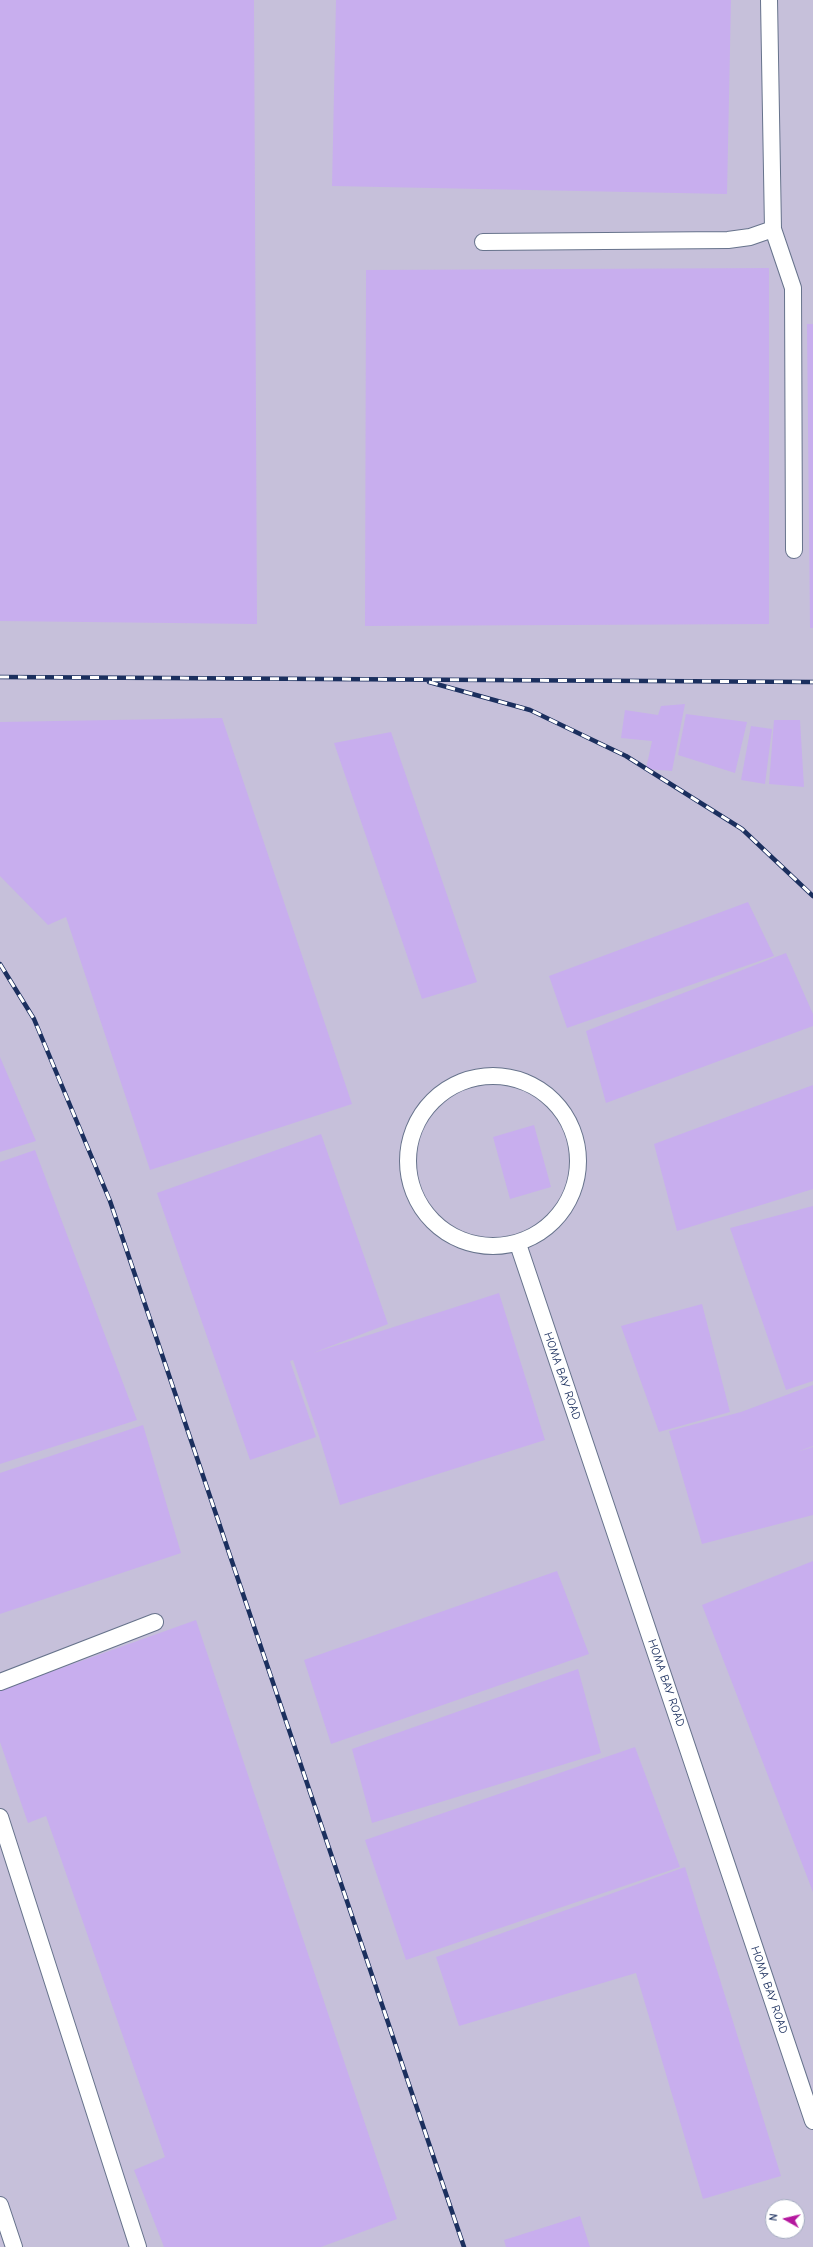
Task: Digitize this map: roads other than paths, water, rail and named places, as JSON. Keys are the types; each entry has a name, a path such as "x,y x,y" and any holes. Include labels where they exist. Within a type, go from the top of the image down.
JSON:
{"lane":[{"path":"769,0 773,229 793,288 794,550"},
{"path":"483,242 728,240 750,237 773,229"},
{"path":"484,1076 502,1076 520,1080 538,1088 554,1100 566,1116 574,1133 578,1153 578,1172 573,1191 564,1209 552,1224 536,1236 518,1244 499,1247 479,1246 460,1241 443,1231 429,1218 418,1202 411,1183 408,1164 410,1144 416,1125 436,1097 451,1086 467,1079 484,1076"},
{"name":"HOMA BAY ROAD","path":"518,1244 813,2122"},
{"path":"0,1682 155,1622"},
{"path":"0,1817 138,2247"},
{"path":"0,2205 14,2247"}],"railway":[{"path":"0,677 813,682"},
{"path":"429,682 530,710 626,756 742,829 813,896"},
{"path":"0,964 34,1019 110,1201 464,2247"}]}
